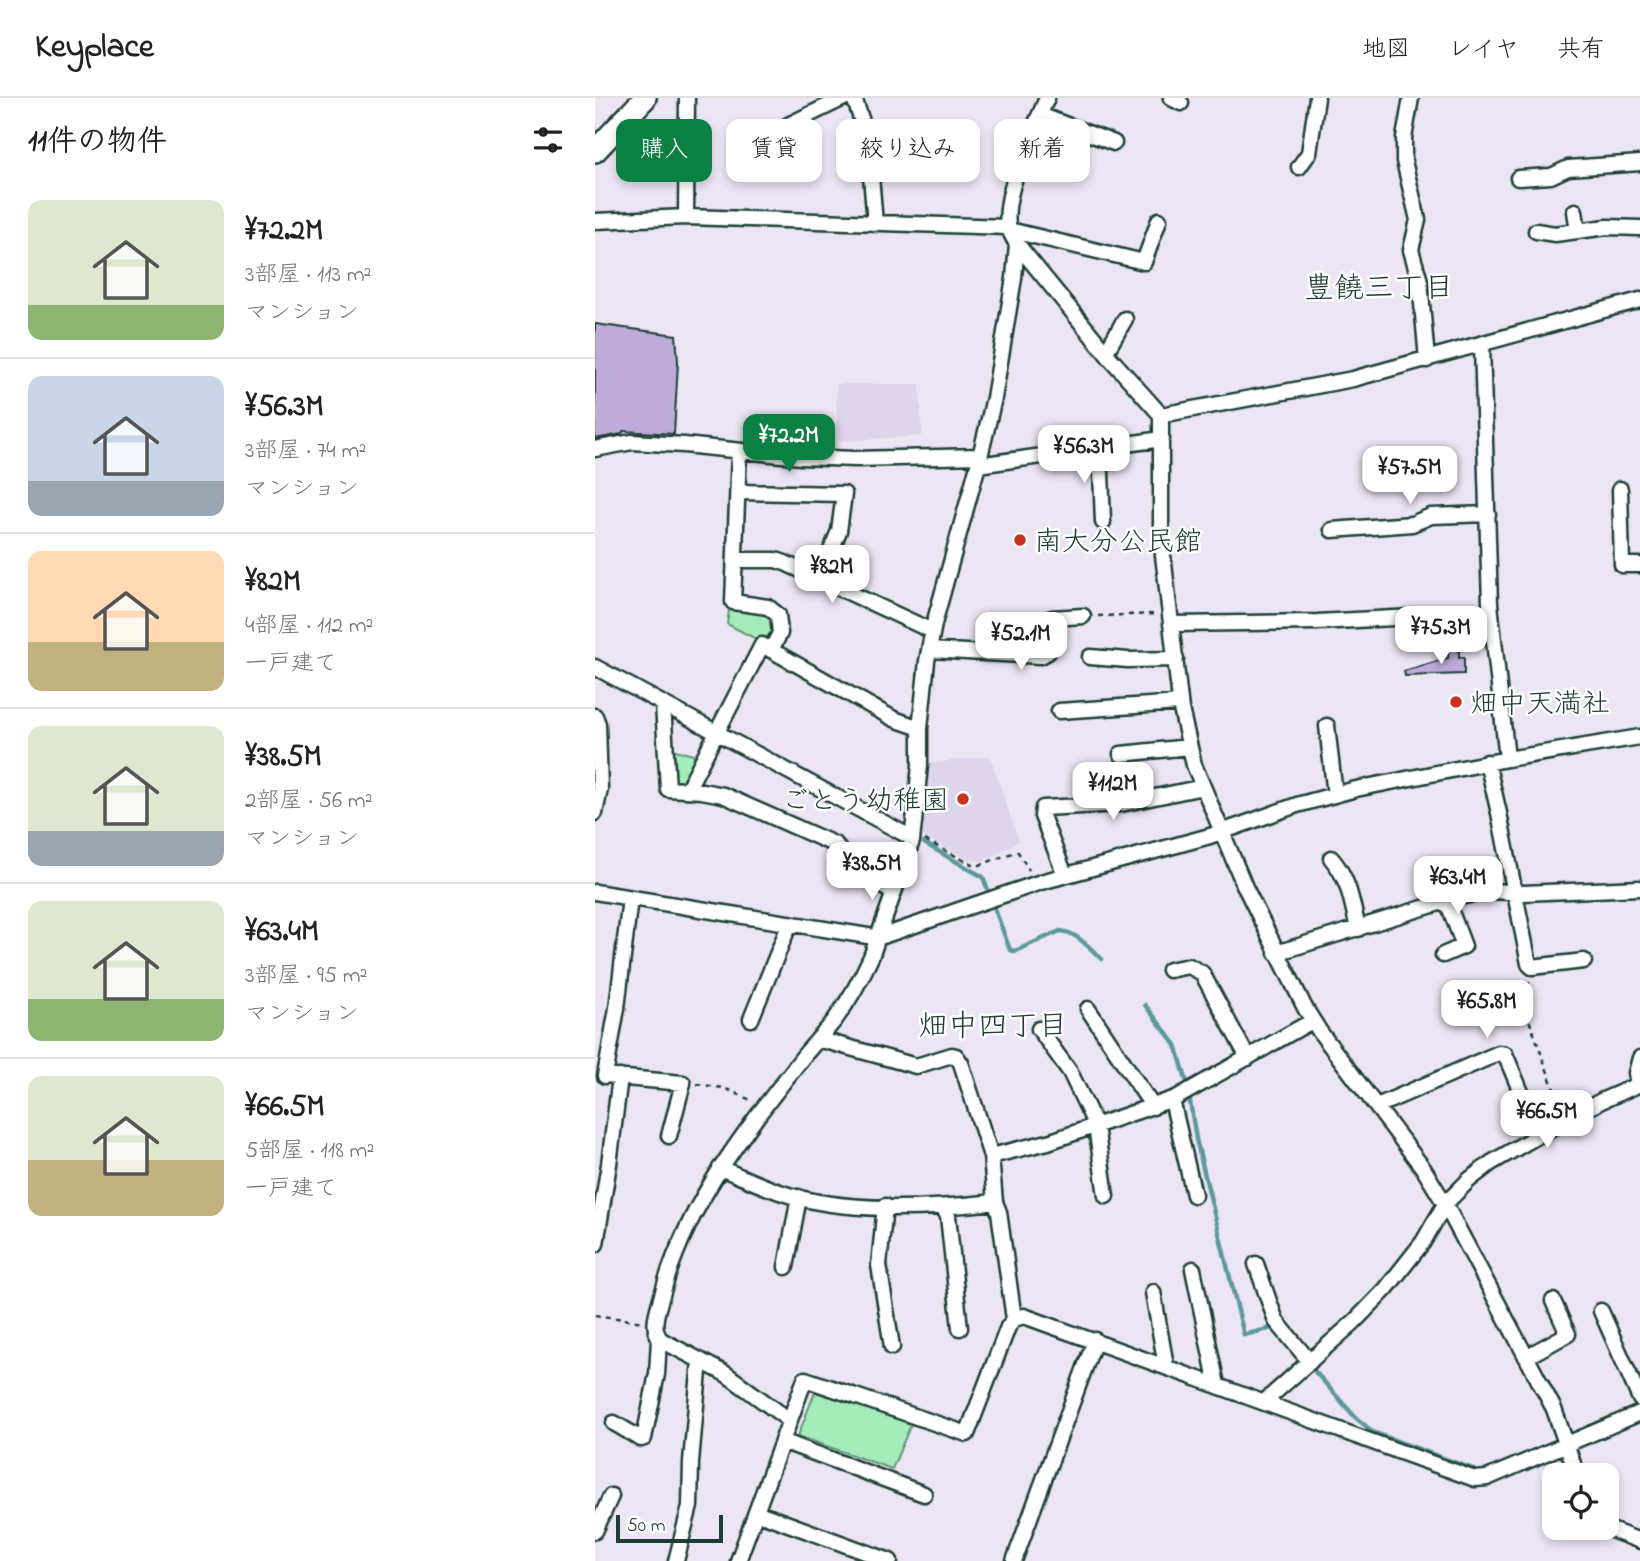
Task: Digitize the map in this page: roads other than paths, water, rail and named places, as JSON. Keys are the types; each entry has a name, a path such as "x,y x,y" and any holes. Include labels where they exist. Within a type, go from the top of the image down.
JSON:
{"highway":[{"path":"595,151 645,98"}],"street":[{"path":"686,217 687,98"},
{"path":"801,119 845,98"},
{"path":"855,98 869,139 875,224"},
{"path":"1047,98 1011,192 1007,209 1009,228 1017,244 1161,415 1161,538 1180,703 1189,747 1203,787 1245,887 1312,1021 1423,1168 1445,1204 1563,1429 1565,1446 1572,1463"},
{"path":"1299,167 1309,153 1317,98"},
{"path":"1411,98 1404,161 1418,220 1411,250 1420,281 1427,359"},
{"path":"1040,115 1114,144"},
{"path":"1518,178 1551,176 1569,167 1640,163"},
{"path":"1575,211 1578,231"},
{"path":"595,221 686,217 1009,228 1143,262 1159,220"},
{"path":"1536,231 1555,234 1607,227 1640,228"},
{"path":"789,1420 726,1374 659,1339 655,1324 678,1243 720,1168 764,1107 849,1000 871,957 912,836 919,765 919,728 932,631 994,398 1017,244"},
{"path":"1161,415 1353,379 1640,300"},
{"path":"1106,352 1125,319"},
{"path":"1482,345 1491,612 1507,759"},
{"path":"595,449 632,442 801,457 979,460 1162,439"},
{"path":"1100,447 1103,522"},
{"path":"739,452 733,602 768,607 780,619 780,633 771,650"},
{"path":"1620,489 1622,565 1640,565"},
{"path":"738,492 844,494 839,531 819,579"},
{"path":"1332,530 1412,524 1431,516 1488,514"},
{"path":"735,560 776,561 932,631"},
{"path":"1172,619 1317,622 1491,612"},
{"path":"929,650 1041,656 1048,652 1047,624 1052,618 1083,616"},
{"path":"687,790 762,645 894,719 919,728"},
{"path":"1090,657 1128,660 1176,659"},
{"path":"595,667 912,836"},
{"path":"1059,711 1180,703"},
{"path":"663,704 668,789 723,795 836,845 839,850 839,865 893,892"},
{"path":"595,716 598,724 598,789 595,813"},
{"path":"1327,726 1335,795"},
{"path":"595,892 878,937 1036,883 1223,831 1297,805 1335,795 1487,762 1640,737"},
{"path":"1121,754 1189,747"},
{"path":"1487,762 1529,964 1532,967 1584,961"},
{"path":"1065,875 1042,816 1042,808 1121,804 1203,787"},
{"path":"1331,858 1342,870 1358,929"},
{"path":"1276,953 1447,901 1493,891 1640,888"},
{"path":"630,898 617,1008 600,1076 683,1083 669,1136"},
{"path":"1443,955 1464,946 1447,901"},
{"path":"751,1019 790,923"},
{"path":"1169,970 1189,966 1202,973 1248,1058"},
{"path":"1089,1009 1153,1107"},
{"path":"991,1156 1048,1142 1172,1100 1191,1092 1312,1021"},
{"path":"1039,1029 1070,1072 1096,1126 1106,1196"},
{"path":"818,1039 916,1066 956,1056 965,1074 991,1156 995,1202 1021,1317"},
{"path":"1377,1106 1499,1054 1506,1054 1539,1135"},
{"path":"1263,1402 1310,1362 1386,1289 1423,1242 1445,1204 1456,1191 1491,1163 1539,1135 1639,1085 1636,1073 1640,1058"},
{"path":"596,1244 620,1077"},
{"path":"1172,1100 1194,1195"},
{"path":"720,1168 765,1187 799,1197 849,1204 943,1207 995,1202"},
{"path":"786,1267 799,1197"},
{"path":"885,1206 879,1273 892,1347"},
{"path":"943,1207 948,1216 960,1328"},
{"path":"1256,1264 1276,1321 1310,1362"},
{"path":"1193,1269 1217,1385"},
{"path":"1153,1292 1165,1366"},
{"path":"1526,1357 1569,1334 1553,1301"},
{"path":"1601,1311 1640,1399"},
{"path":"1021,1317 1095,1340 1475,1479 1487,1478 1640,1413"},
{"path":"738,1561 806,1379 967,1434 1008,1327 1021,1317"},
{"path":"614,1423 645,1438 657,1374 659,1339"},
{"path":"1014,1561 1095,1340"},
{"path":"676,1561 690,1506 700,1360"},
{"path":"782,1441 924,1494"},
{"path":"595,1531 611,1496"},
{"path":"755,1512 890,1561"},
{"path":"1619,1533 1640,1541"}],"waterway":[{"path":"924,843 983,877 1010,950 1015,951 1060,931 1078,938 1102,959"},
{"path":"1145,1005 1176,1045 1188,1086"},
{"path":"1189,1095 1196,1139 1244,1335 1276,1329"},
{"path":"1310,1366 1356,1418 1373,1432 1473,1469"}],"place":[{"name":"南大分公民館","path":"1020,540"},
{"name":"畑中天満社","path":"1456,702"},
{"name":"ごとう幼稚園","path":"963,799"}],"district":[{"name":"豊饒三丁目","path":"1379,287"},
{"name":"畑中四丁目","path":"993,1025"}]}
